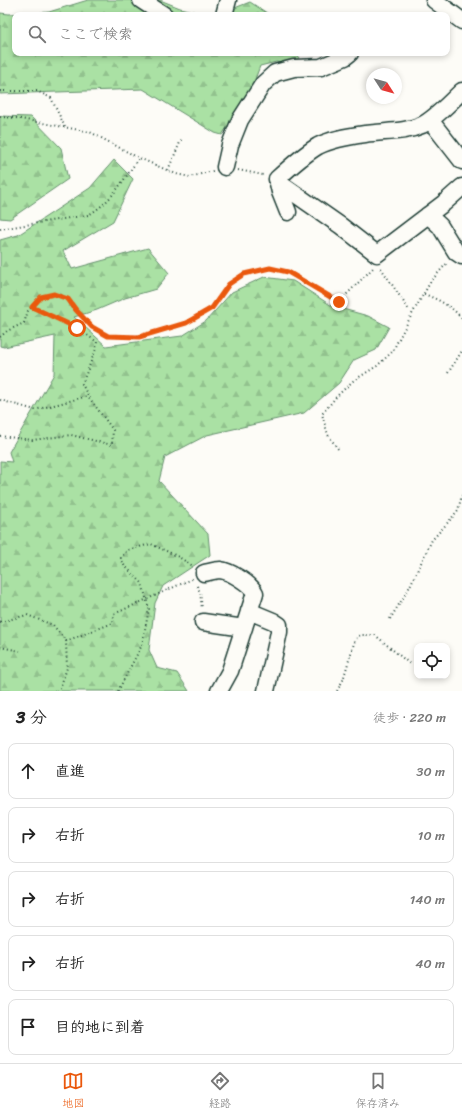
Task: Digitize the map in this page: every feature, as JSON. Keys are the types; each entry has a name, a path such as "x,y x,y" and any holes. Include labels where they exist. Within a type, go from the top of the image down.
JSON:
{"street":[{"path":"142,0 160,12"},
{"path":"225,12 228,0"},
{"path":"434,0 448,12"},
{"path":"225,167 230,145 240,120 263,84 275,73 294,68 321,67 346,56"},
{"path":"278,180 296,162 318,146 333,140 365,134 402,131 423,124 430,120 462,91"},
{"path":"430,120 462,161"},
{"path":"278,180 280,192 288,212"},
{"path":"278,180 377,254 444,204 462,187"},
{"path":"428,215 440,226 459,254"},
{"path":"199,575 220,570 239,578 254,589 255,593 230,671 219,691"},
{"path":"249,612 273,621 279,625 279,632 266,691"},
{"path":"203,622 244,628"}],"path":[{"path":"0,92 37,91 44,94 51,98 65,127"},
{"path":"0,118 16,118 90,132 139,158 190,177 225,167 278,180"},
{"path":"168,170 182,138"},
{"path":"0,229 88,215 100,208 111,197 139,158"},
{"path":"338,449 328,435 322,414 337,396 353,381 377,366 392,352 431,281 459,254"},
{"path":"0,337 7,331 24,323 28,311 41,297 54,294 68,299 92,327 108,336 139,337 186,323 212,308 229,284 244,274 270,268 288,272 339,302 378,263 409,310"},
{"path":"424,294 445,303 462,319"},
{"path":"0,436 32,440 71,435 112,445 113,430 88,396 82,384 96,349 97,342 77,328 32,307"},
{"path":"448,373 462,351"},
{"path":"0,400 35,410 88,396"},
{"path":"390,620 408,590 432,540 452,519 458,510 462,495"},
{"path":"118,691 142,645 149,609 142,583 124,565 121,558 127,550 151,544 190,564 199,575 203,622"},
{"path":"190,564 199,575"},
{"path":"66,640 113,623 114,614 199,575"},
{"path":"0,622 27,615 53,624 66,640 68,668 59,691"},
{"path":"337,691 343,680 355,640 360,635 375,635 411,665"},
{"path":"0,647 20,651"}],"green space":[{"path":"88,0 160,0 180,8 196,12 49,12"},
{"path":"250,2 265,12 219,12 227,11"},
{"path":"0,13 12,14 12,56 299,57 294,65 276,62 260,66 251,90 222,135 215,133 143,89 0,94"},
{"path":"0,116 31,117 61,148 68,179 10,219 0,218"},
{"path":"114,160 133,179 113,221 63,251 72,269 148,248 169,273 156,289 125,298 97,310 74,317 106,346 182,336 206,321 232,292 264,277 293,281 332,306 368,316 389,327 376,350 354,360 339,383 304,413 207,435 165,457 159,481 208,534 210,555 163,586 155,603 149,650 157,668 177,673 189,691 0,691 0,461 12,462 9,452 54,374 55,336 4,347 0,346 0,240 18,235 90,188"}],"route":[{"path":"77,328 32,307 41,297 54,294 68,299 92,327 108,336 139,337 186,323 212,308 229,284 244,274 270,268 288,272 339,302"}]}
